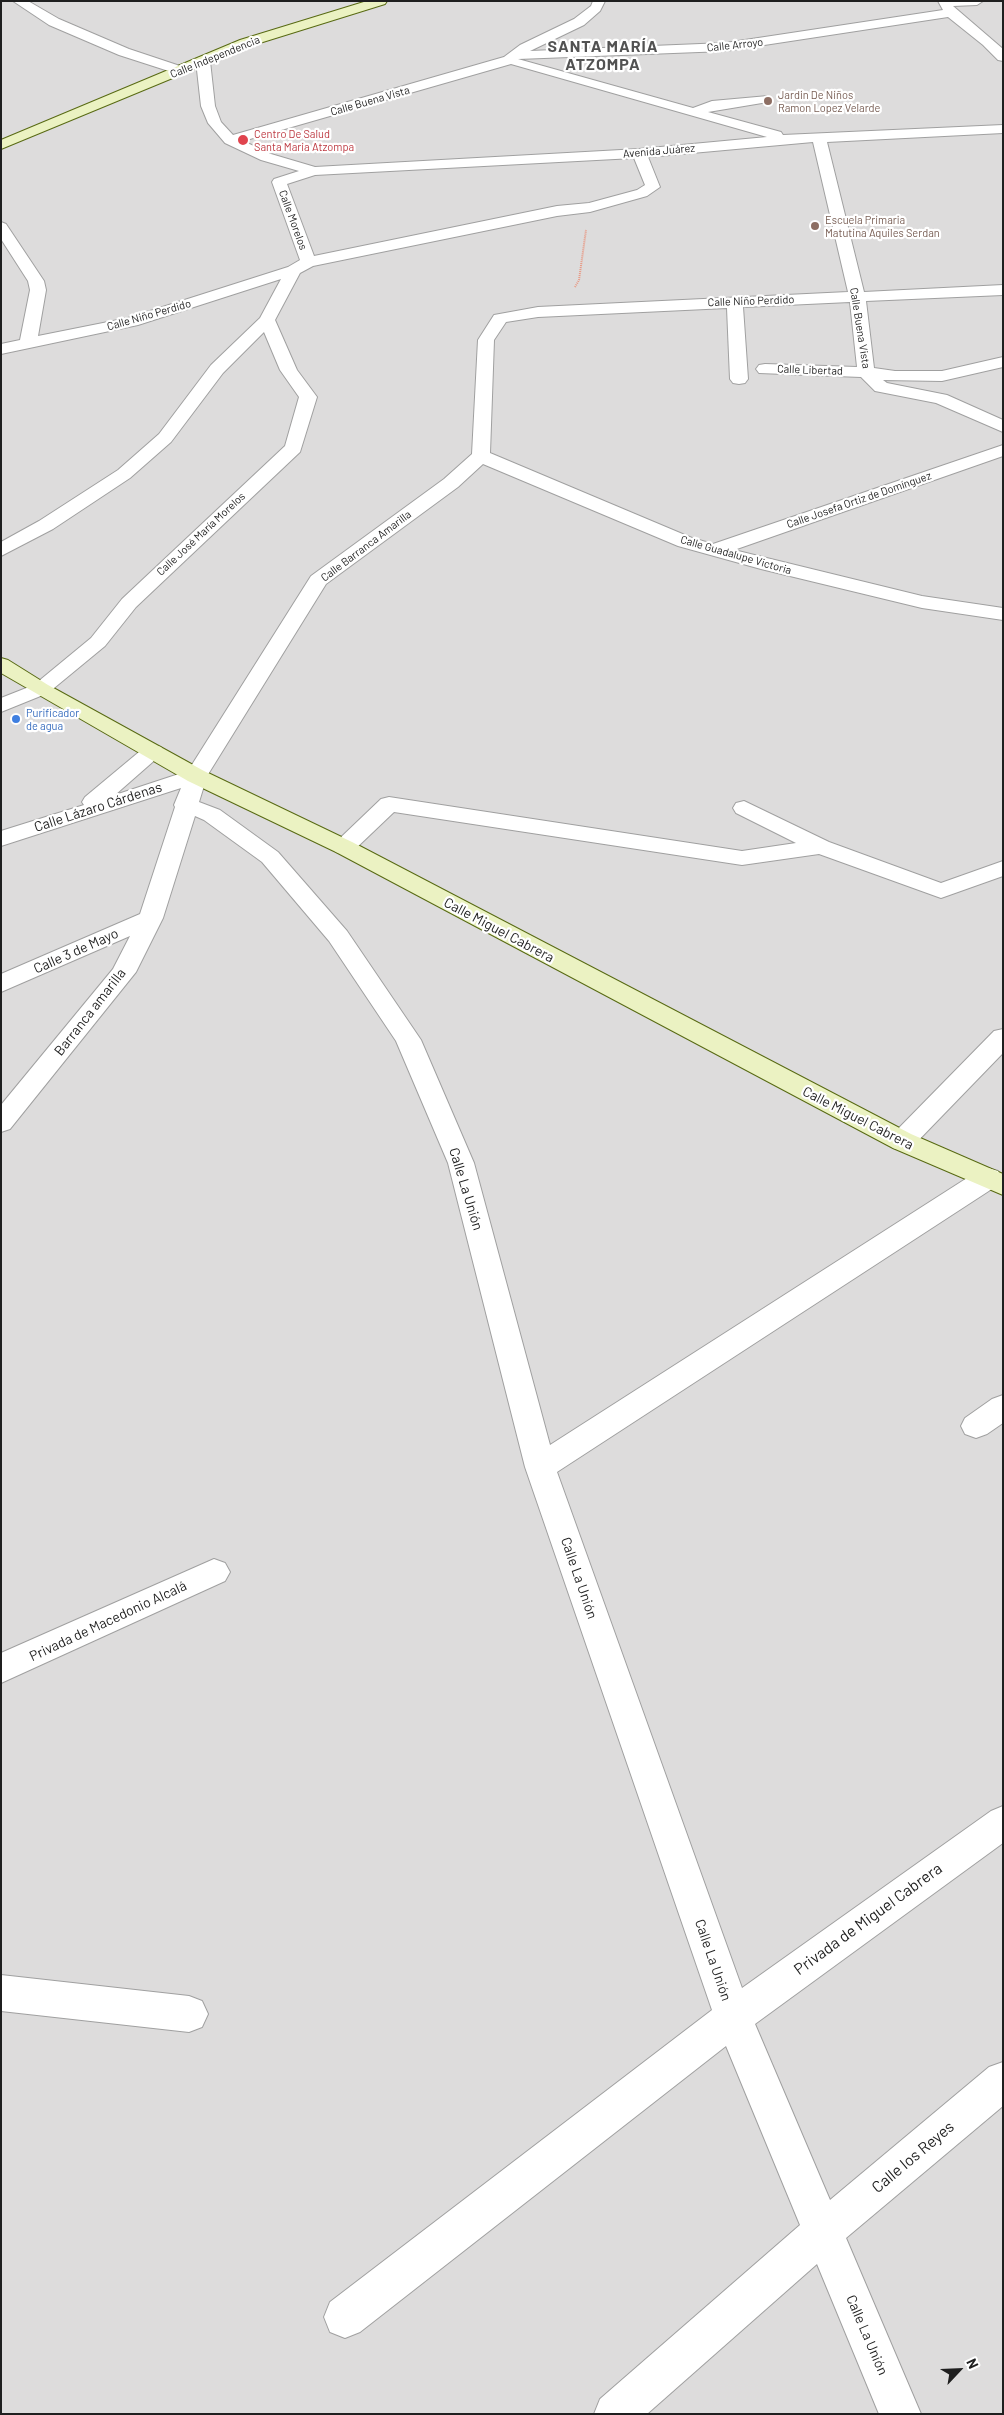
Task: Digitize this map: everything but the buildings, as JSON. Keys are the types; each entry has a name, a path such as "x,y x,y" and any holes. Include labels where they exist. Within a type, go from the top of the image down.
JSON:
{"street":[{"path":"19,1 54,22 124,52 181,71"},
{"name":"Calle Independencia","path":"1,145 53,125 245,43 381,1"},
{"name":"Calle Buena Vista","path":"230,140 513,57 525,48 579,22 596,8 599,1"},
{"name":"Calle Arroyo","path":"513,57 725,47 977,1"},
{"path":"947,6 1003,57"},
{"path":"988,42 1003,41"},
{"path":"513,57 526,66 696,111 790,140"},
{"path":"202,60 208,106 214,123 230,140 266,157 314,171"},
{"path":"696,111 712,105 764,99"},
{"name":"Avenida Juárez","path":"314,171 639,153 818,138 1003,129"},
{"name":"Calle Buena Vista","path":"818,138 857,297 866,372 881,386 940,399 1003,427"},
{"name":"Calle Niño Perdido","path":"1,349 132,322 301,266 557,211 590,207 642,193 653,187 639,153"},
{"name":"Calle Morelos","path":"301,266 279,182 314,171"},
{"path":"1,227 36,281 38,290 28,343"},
{"path":"1,550 46,526 124,474 165,438 217,369 267,320 301,266"},
{"name":"Calle Niño Perdido","path":"481,456 486,340 500,318 538,312 736,301 1003,290"},
{"path":"736,301 739,378"},
{"name":"Calle José María Morelos","path":"1,706 41,689 98,642 129,603 294,448 308,397 289,370 267,320"},
{"name":"Calle Libertad","path":"765,369 866,372 895,376 942,376 1003,362"},
{"name":"Calle Josefa Ortiz de Domínguez","path":"714,550 1003,450"},
{"name":"Calle Guadalupe Victoria","path":"481,456 685,542 922,602 1003,614"},
{"name":"Calle Barranca Amarilla","path":"196,776 318,580 451,483 481,456"},
{"name":"Calle Miguel Cabrera","path":"1,664 41,689 196,776 344,847 902,1142 995,1182"},
{"path":"82,811 153,752"},
{"name":"Barranca amarilla","path":"1,1123 124,972 151,918 185,805 196,776"},
{"name":"Calle Lázaro Cárdenas","path":"1,839 82,811 196,776"},
{"path":"344,847 389,804 742,858 821,847"},
{"name":"Calle La Unión","path":"185,805 212,816 270,857 338,936 408,1040 461,1163 540,1467 733,2017 900,2414"},
{"path":"744,808 821,847 941,891 1003,868"},
{"name":"Calle 3 de Mayo","path":"1,984 151,918"},
{"path":"902,1142 1003,1037"},
{"path":"540,1467 995,1182"},
{"path":"976,1426 1003,1407"},
{"name":"Privada de Macedonio Alcalá","path":"1,1669 214,1572"},
{"name":"Privada de Miguel Cabrera","path":"345,2317 733,2017 1003,1822"},
{"path":"1,1993 189,2014"},
{"name":"Calle los Reyes","path":"616,2414 823,2232 1003,2082"}],"path":[{"path":"561,311 579,280 590,207"}],"shaded area":[{"path":"1,1 1003,1 1003,2414 1,2414"}],"place":[{"name":"Jardin De Niños Ramon Lopez Velarde","path":"768,101"},
{"name":"Centro De Salud Santa Maria Atzompa","path":"243,140"},
{"name":"Escuela Primaria Matutina Aquiles Serdan","path":"815,226"},
{"name":"Purificador de agua","path":"16,719"}],"district":[{"name":"SANTA MARÍA ATZOMPA","path":"603,56"}]}
